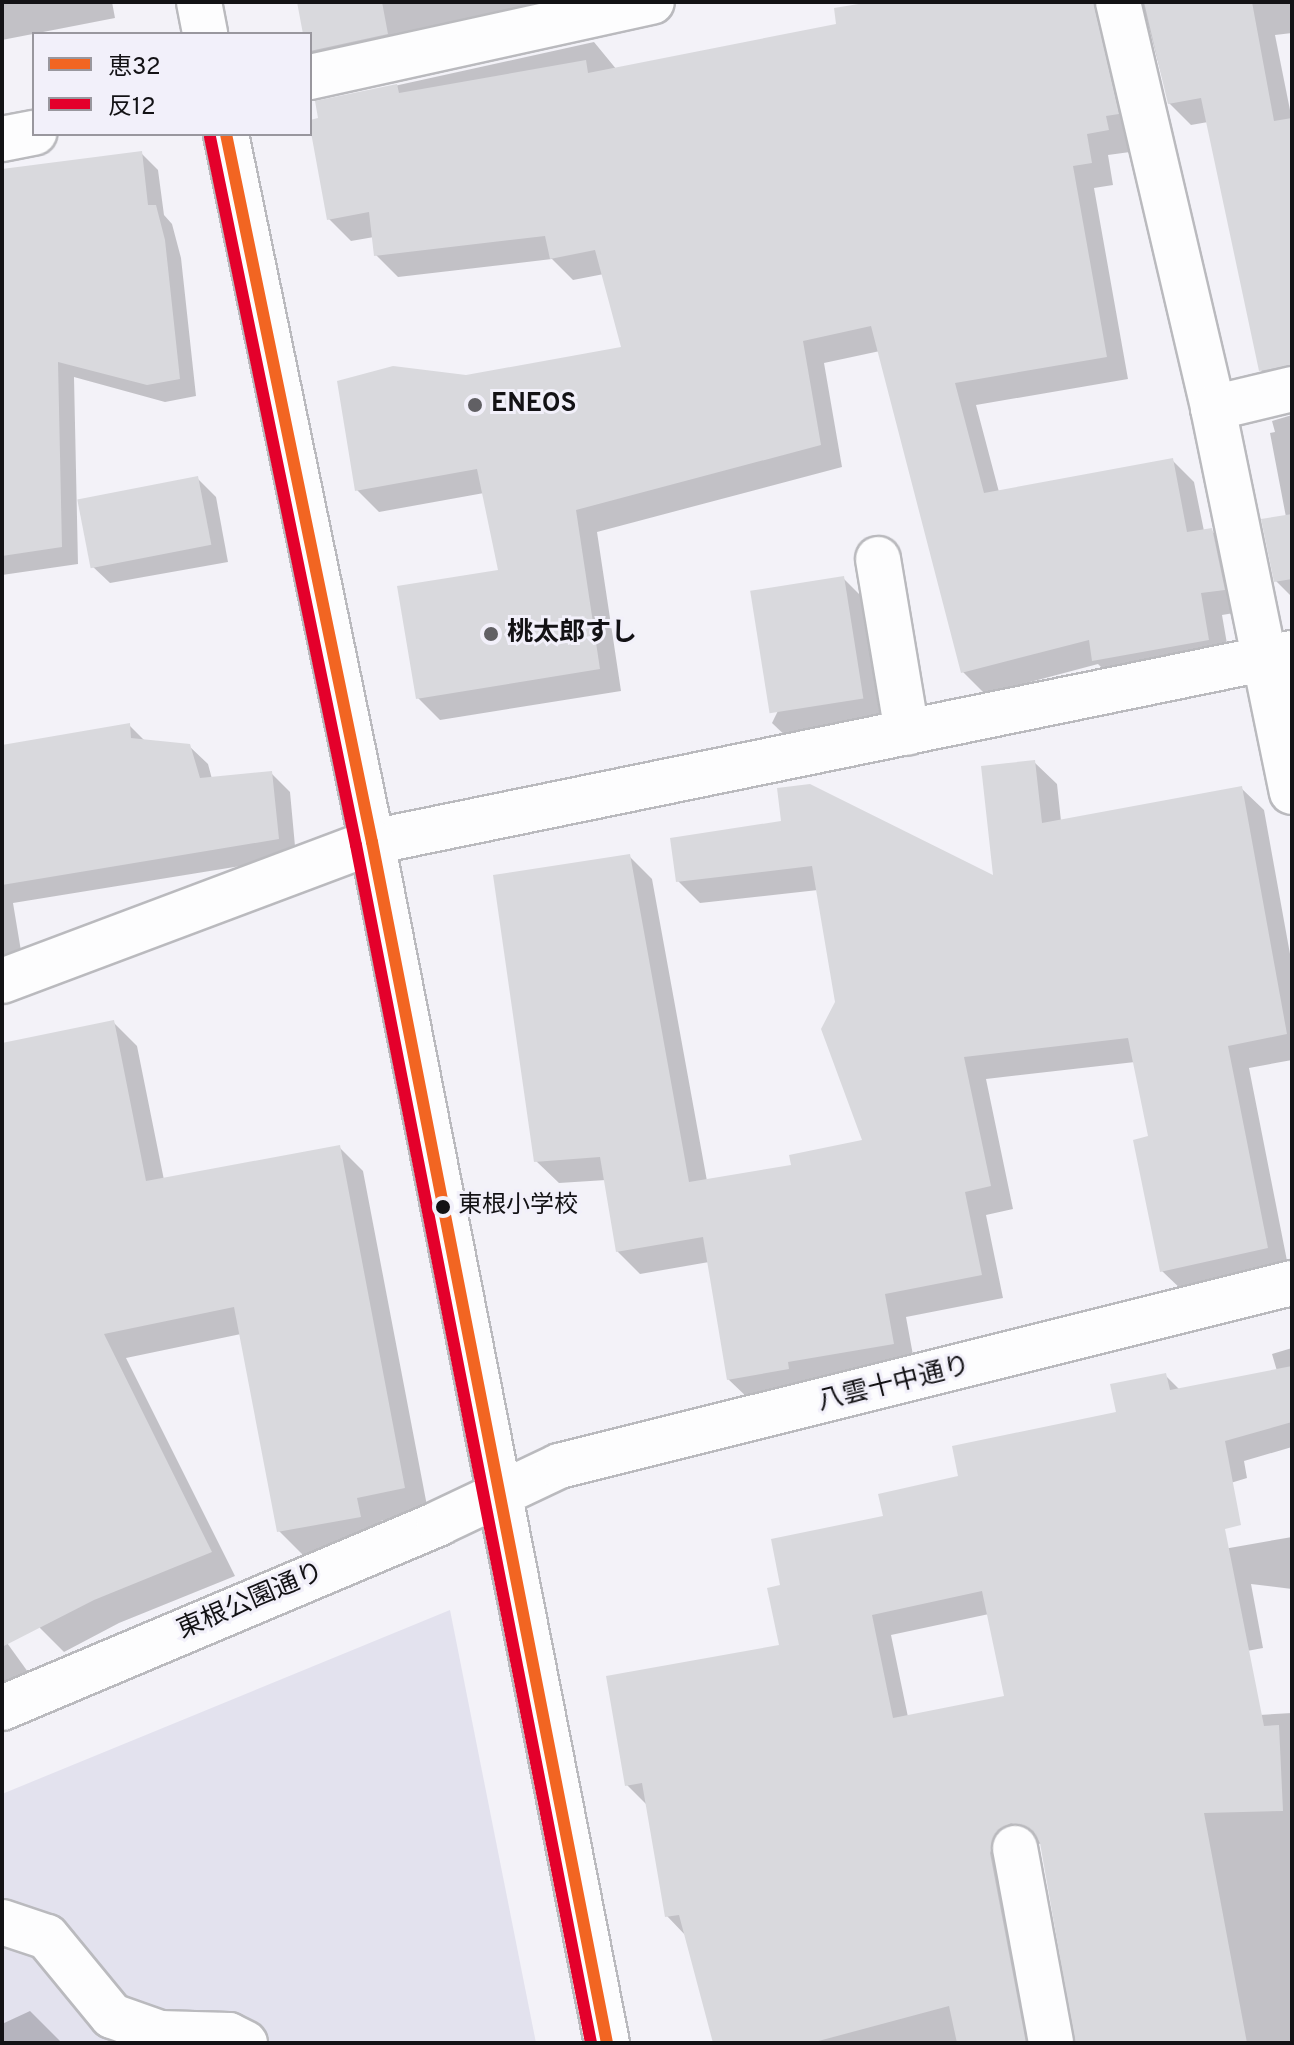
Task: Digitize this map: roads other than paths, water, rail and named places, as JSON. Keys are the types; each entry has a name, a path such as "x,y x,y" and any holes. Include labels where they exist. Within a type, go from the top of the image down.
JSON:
{"street":[{"path":"199,2 205,32"},
{"path":"312,77 652,2"},
{"path":"1118,2 1213,408 1277,657 1292,792"},
{"path":"2,139 32,133"},
{"path":"226,136 372,842 607,2043"},
{"path":"1213,408 1292,389"},
{"path":"878,559 907,733"},
{"path":"2,981 372,842 1277,657"},
{"name":"八雲十中通り","path":"498,1495 559,1466 1292,1283"},
{"name":"東根公園通り","path":"2,1708 498,1495"},
{"path":"1015,1848 1051,2043"},
{"path":"2,1922 47,1937 112,2016 162,2038 229,2035 245,2043"}],"place":[{"name":"ENEOS","path":"475,405"},
{"name":"桃太郎すし","path":"491,634"},
{"name":"東根小学校","path":"443,1207"}]}
